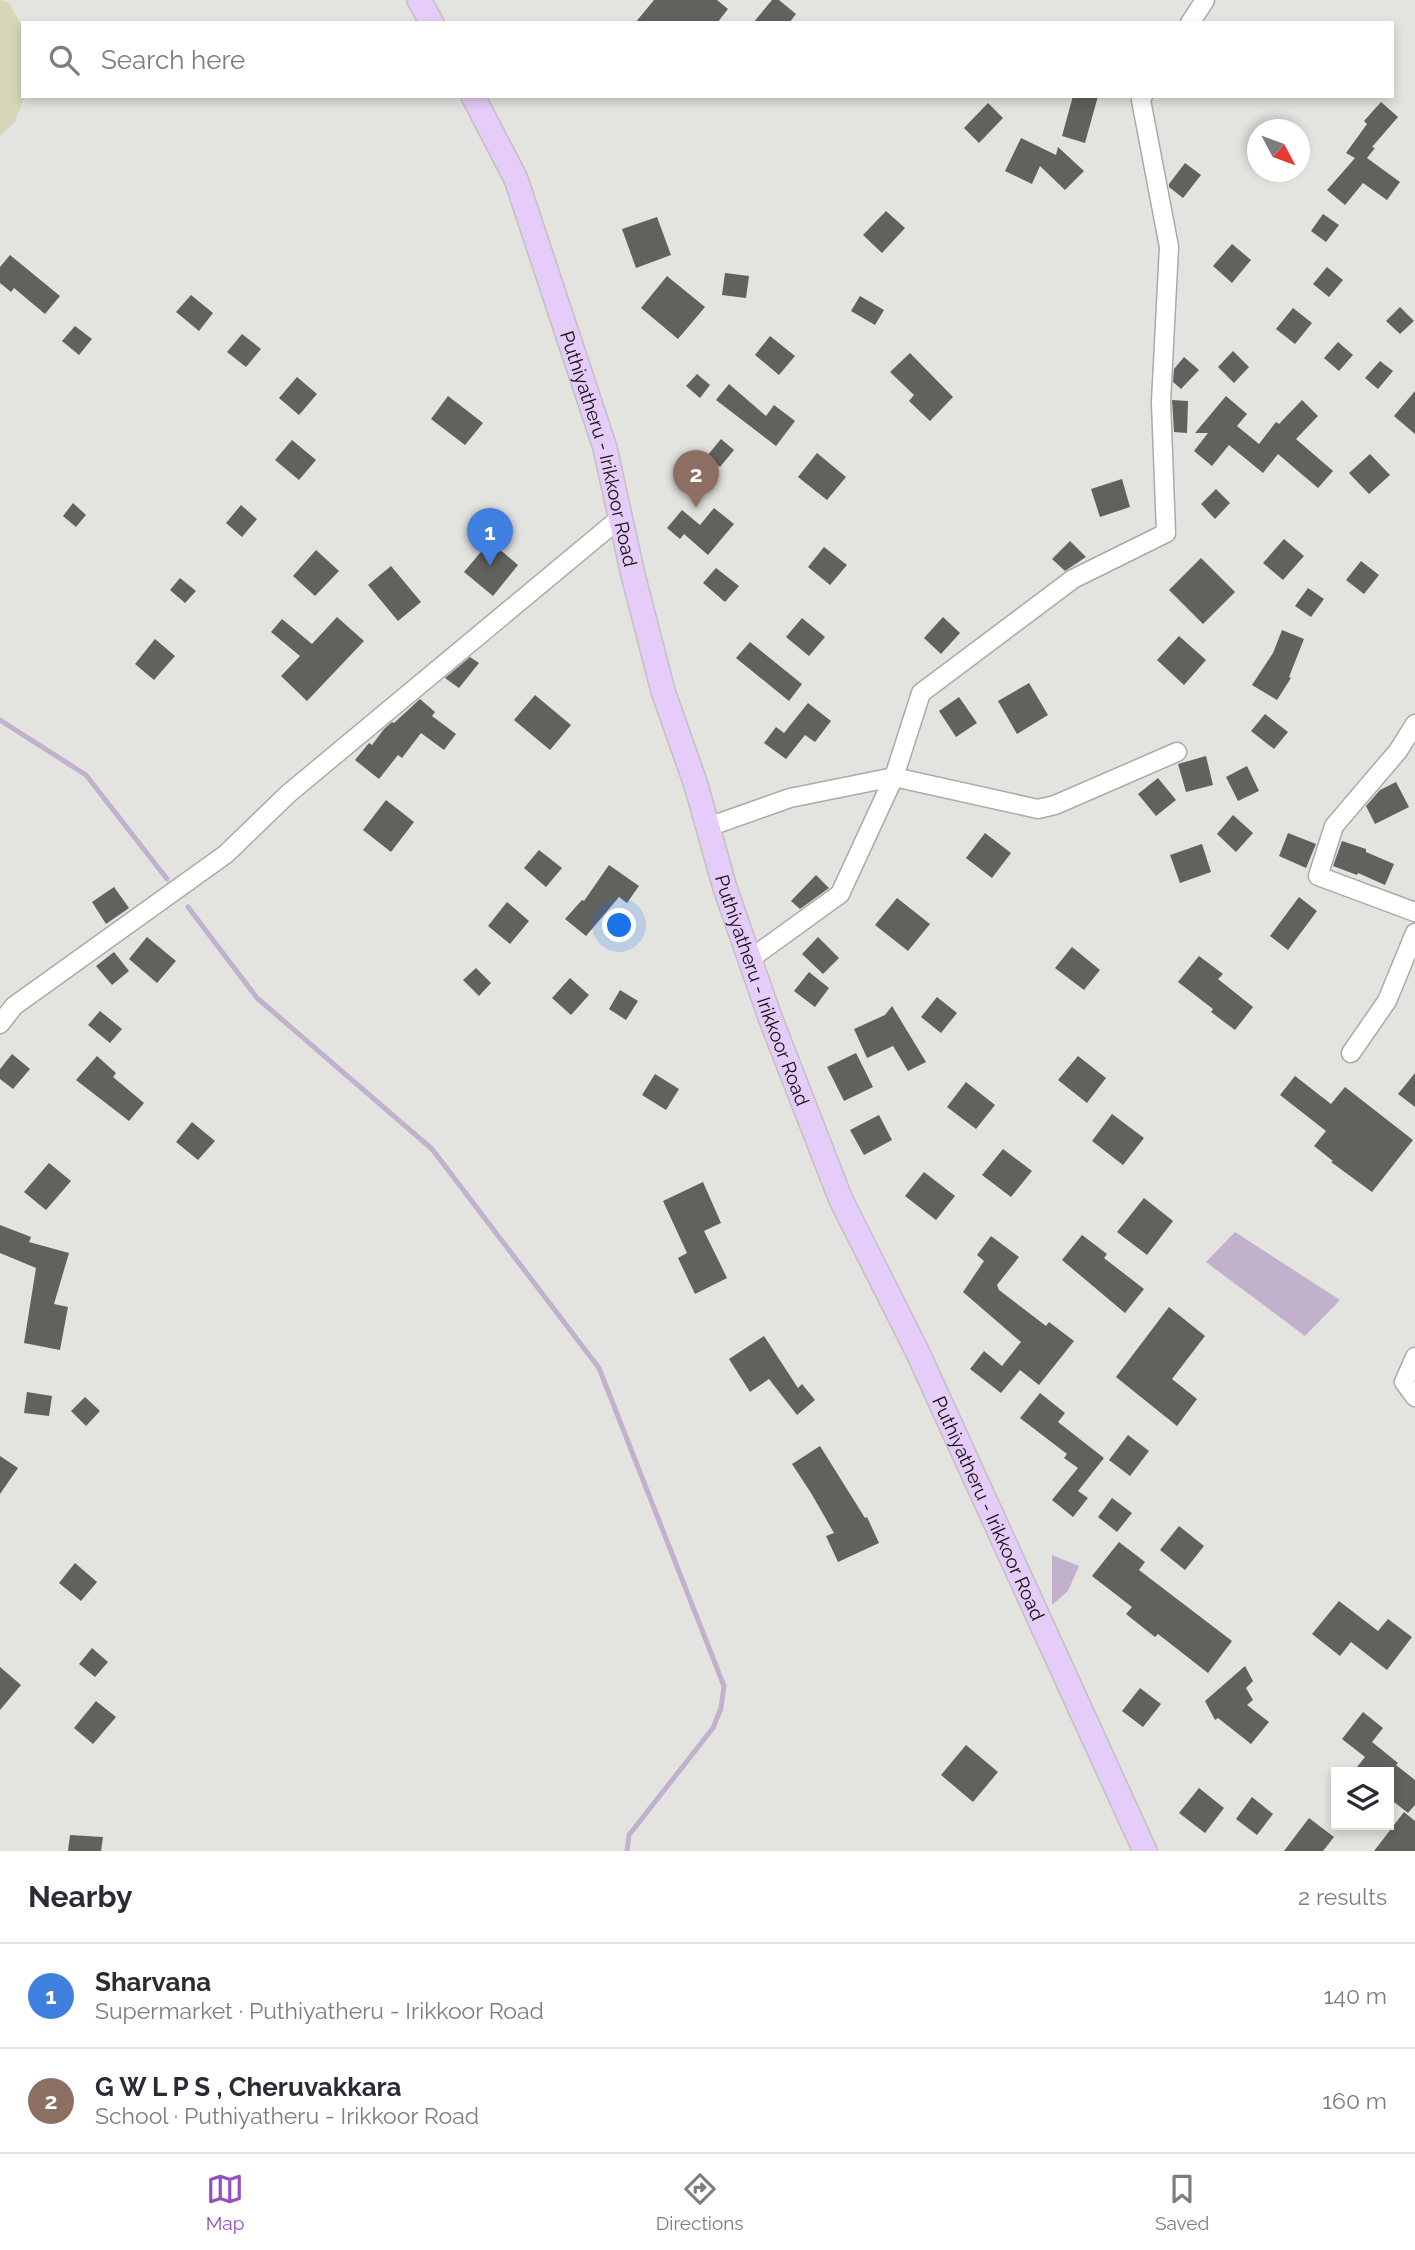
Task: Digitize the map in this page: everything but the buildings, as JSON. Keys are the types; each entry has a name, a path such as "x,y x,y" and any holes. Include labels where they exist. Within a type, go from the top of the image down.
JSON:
{"main road":[{"path":"419,0 431,21"},
{"name":"Puthiyatheru - Irikkoor Road","path":"474,98 516,179 605,448 663,691 725,888 841,1200 916,1351 1145,1851"}],"street":[{"path":"1191,21 1205,0"},
{"path":"750,959 840,894 894,777 921,693 1073,579 1166,533 1161,402 1169,247 1142,98"},
{"path":"0,1024 14,1006 226,854 288,794 620,518"},
{"path":"1415,724 1398,751 1334,826 1318,876 1415,912"},
{"path":"708,827 790,798 894,777 1038,809 1055,805 1177,752"},
{"path":"1351,1053 1387,1001 1415,933"},
{"path":"1415,1357 1404,1382 1415,1397"}],"green space":[{"path":"0,0 9,3 21,24 21,98 24,98 15,122 0,136"}],"shaded area":[{"path":"1235,1232 1340,1300 1305,1336 1206,1262"},
{"path":"1052,1555 1079,1566 1068,1591 1052,1605"}],"waterway":[{"path":"0,720 86,775 167,879"},
{"path":"188,907 257,998 432,1149 599,1368 724,1686 721,1708 713,1728 629,1835 627,1851"}],"place":[{"name":"G W L P S , Cheruvakkara","path":"696,508"},
{"name":"Sharvana","path":"490,566"}]}
